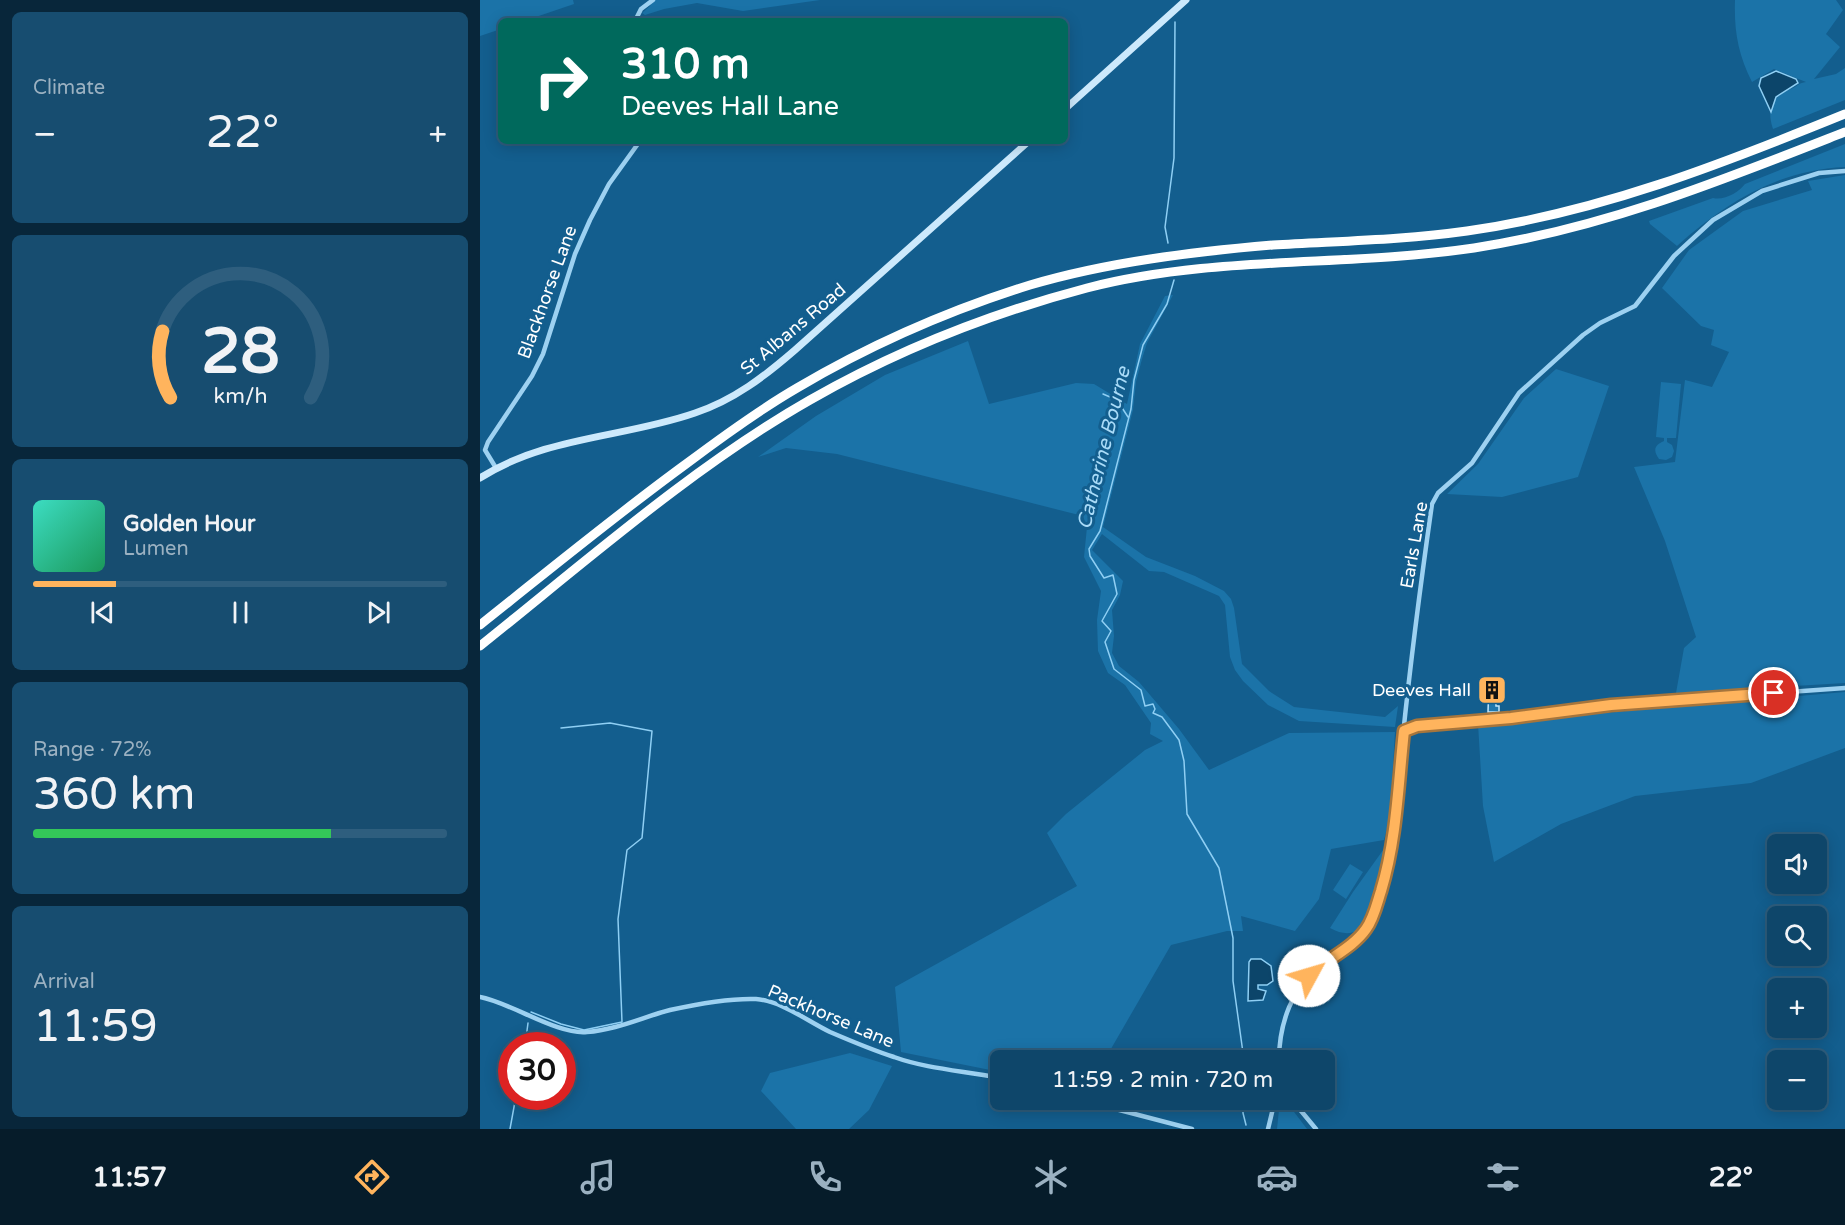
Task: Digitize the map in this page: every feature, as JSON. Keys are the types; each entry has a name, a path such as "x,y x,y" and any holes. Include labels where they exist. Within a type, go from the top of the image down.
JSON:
{"highway":[{"path":"480,625 646,493 732,429 796,388 896,338 994,298 1053,280 1165,257 1275,245 1415,237 1470,231 1561,214 1668,183 1845,114"},
{"path":"480,645 655,507 745,441 810,400 921,345 1090,287 1166,273 1233,265 1416,255 1475,248 1568,231 1648,207 1845,132"}],"main road":[{"path":"1068,106 1186,0"},
{"name":"St Albans Road","path":"496,468 537,451 567,442 696,413 736,394 795,350 1026,144"},
{"path":"480,478 496,468"}],"street":[{"path":"636,18 641,9 653,0"},
{"name":"Blackhorse Lane","path":"496,468 485,450 488,442 532,376 543,354 575,254 590,220 609,184 638,144"},
{"name":"Earls Lane","path":"1280,1050 1283,1028 1296,991 1321,964 1357,939 1367,928 1387,873 1395,828 1404,731 1432,504 1438,493 1472,463 1519,393 1583,335 1600,323 1635,306 1674,256 1713,220 1762,191 1811,175 1845,171"},
{"path":"1404,731 1417,726 1492,720 1611,705 1845,688"},
{"path":"1406,717 1417,726"},
{"name":"Packhorse Lane","path":"480,997 497,1000 565,1028 586,1032 630,1023 671,1010 758,999 789,1010 831,1032 895,1058 990,1076"},
{"path":"1119,1110 1192,1129"},
{"path":"1268,1129 1273,1110"},
{"path":"1300,1110 1316,1129"}],"shaded area":[{"path":"480,0 573,0 574,4 533,18 498,18 498,30 480,36"},
{"path":"653,0 820,0 743,11 697,3 645,15 642,13"},
{"path":"1735,0 1836,0 1843,10 1826,34 1840,47 1814,79 1836,74 1845,68 1845,100 1773,129 1770,115 1772,104 1786,91 1806,82 1774,69 1752,82 1743,62 1738,42"},
{"path":"1776,71 1796,79 1798,83 1776,97 1771,112 1759,86 1761,78"},
{"path":"1845,144 1845,167 1821,169 1775,182 1714,216 1677,246 1650,224 1649,221 1713,198 1726,197 1745,184"},
{"path":"1845,175 1845,683 1676,693 1684,648 1696,637 1665,541 1634,467 1675,462 1685,380 1712,387 1729,352 1711,345 1714,330 1701,326 1662,288 1689,250 1743,211 1812,190 1808,181"},
{"path":"1173,295 1147,343 1142,359 1136,382 1133,410 1103,527 1146,557 1195,576 1224,591 1231,599 1234,608 1242,664 1269,691 1294,707 1385,717 1398,706 1395,727 1299,721 1268,705 1235,670 1230,657 1225,605 1219,596 1164,572 1149,571 1102,534 1092,550 1123,581 1120,595 1112,610 1114,636 1112,653 1119,666 1139,682 1179,729 1209,770 1289,733 1395,732 1390,817 1384,840 1331,849 1319,899 1295,931 1241,916 1243,931 1227,931 1171,945 1110,1050 990,1050 990,1070 901,1052 895,987 1077,886 1047,833 1066,814 1145,750 1163,741 1150,734 1151,723 1125,685 1108,673 1098,651 1097,620 1101,591 1084,557 1087,527 1083,516 837,454 786,448 758,457 816,416 885,375 968,341 989,404 1076,383 1094,384 1127,404 1140,344 1165,296"},
{"path":"1556,369 1609,386 1578,477 1502,497 1447,494 1478,464 1524,398"},
{"path":"1661,382 1681,384 1676,438 1667,438 1667,442 1672,445 1674,451 1672,457 1666,460 1659,459 1655,451 1656,446 1664,441 1664,438 1656,437"},
{"path":"1845,692 1845,748 1751,783 1635,796 1561,824 1494,862 1483,806 1478,724"},
{"path":"1386,846 1389,850 1380,894 1367,922 1357,931 1345,933 1330,928 1353,892"},
{"path":"1350,864 1363,872 1346,899 1333,890"},
{"path":"1251,959 1261,959 1271,966 1273,981 1267,985 1258,985 1258,989 1266,991 1263,1000 1248,1001"},
{"path":"850,1053 892,1066 869,1110 849,1129 796,1129 761,1091 770,1073"},
{"path":"1279,1110 1293,1110 1307,1129 1277,1129"}],"building":[{"name":"Deeves Hall","path":"1489,682 1495,682 1496,706 1499,706 1499,712 1488,712"}],"waterway":[{"name":"Catherine Bourne","path":"1168,243 1165,227 1174,158 1175,22"},
{"name":"Catherine Bourne","path":"1174,280 1167,304 1143,345 1134,380 1131,409 1100,531 1089,549 1090,556 1104,578 1113,575 1117,594 1102,621 1111,631 1105,642 1114,669 1141,690 1145,706 1153,704 1155,709 1153,713 1162,717 1179,740 1184,761 1187,814 1219,868 1233,938 1233,981 1243,1050"},
{"path":"1103,394 1117,400 1128,417"},
{"path":"531,1012 584,1030 622,1022 618,919 627,850 642,838 652,731 610,723 561,728"},
{"path":"527,1032 528,1023"},
{"path":"510,1129 513,1110"},
{"name":"Catherine Bourne","path":"1243,1110 1246,1125"}],"place":[{"name":"Deeves Hall","path":"1492,690"}],"route":[{"path":"1309,976 1321,964 1357,939 1367,928 1375,911 1387,873 1395,828 1404,731 1417,726 1511,718 1611,705 1774,693"}]}
